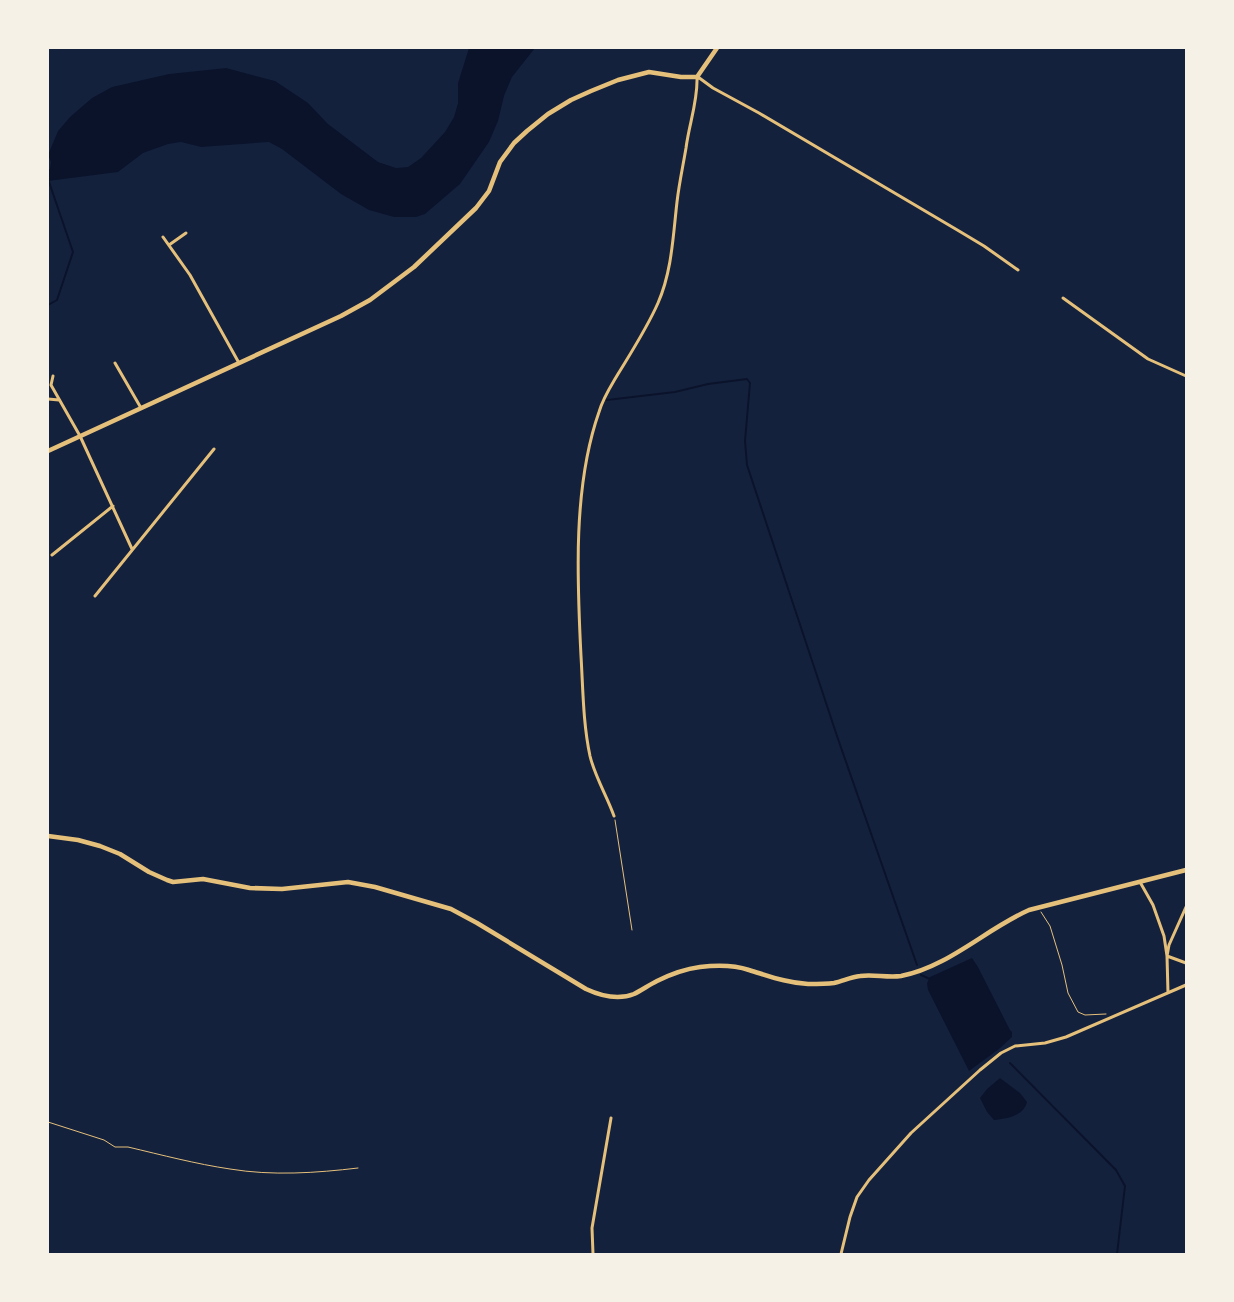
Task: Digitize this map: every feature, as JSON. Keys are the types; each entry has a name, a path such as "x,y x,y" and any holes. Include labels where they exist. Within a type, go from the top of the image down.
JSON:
{"street":[{"path":"614,816 593,767 585,717 578,591 580,513 584,475 590,441 599,410 606,394 658,303 666,279 672,254 687,137 698,91 697,77 716,48"},
{"path":"48,451 355,309 370,300 414,267 476,208 489,191 500,162 514,143 527,130 571,100 618,80 649,72 681,77 697,77 984,246 1018,270"},
{"path":"169,245 186,233"},
{"path":"163,237 190,275 239,363"},
{"path":"1063,298 1148,359 1186,376"},
{"path":"115,363 141,408"},
{"path":"53,376 50,385 80,436 132,549"},
{"path":"48,399 59,400"},
{"path":"95,596 214,448"},
{"path":"52,555 113,506"},
{"path":"48,836 78,840 100,846 120,854 149,872 167,880 178,882 203,879 250,888 282,889 348,882 372,886 451,909 586,989 601,995 614,997 634,994 676,972 708,966 738,967 785,981 805,984 834,982 868,975 901,976 936,964 1008,921 1038,907 1186,870"},
{"path":"1140,882 1153,905 1164,936 1167,956 1168,993"},
{"path":"1167,956 1169,945 1186,907"},
{"path":"1167,956 1186,963"},
{"path":"841,1254 857,1197 869,1180 911,1133 1001,1053 1015,1046 1045,1043 1066,1037 1186,985"},
{"path":"593,1254 592,1228 611,1118"}],"path":[{"path":"614,816 632,930"},
{"path":"1038,907 1050,926 1068,993 1078,1012 1084,1015 1119,1014"},
{"path":"48,1122 104,1140 114,1147 128,1147 239,1170 320,1172 358,1168"}],"water":[{"path":"469,48 535,48 512,77 489,142 460,184 425,214 416,217 394,217 369,210 341,194 282,149 269,142 201,147 181,142 168,144 143,153 118,172 48,181 51,162 48,155 58,131 70,117 92,98 112,87 169,74 226,68 275,81 308,103 328,124 378,162 396,168 408,167 421,158 445,132 454,117 458,103 458,83"},
{"path":"972,958 1012,1032 1012,1037 969,1071 928,990 927,983 930,977"},
{"path":"1000,1078 1020,1093 1027,1102 1018,1114 1009,1118 994,1120 987,1112 980,1098"}],"waterway":[{"path":"48,176 49,170 52,170"},
{"path":"48,179 73,252 57,300 48,305"},
{"path":"607,400 675,392 708,384 747,379 750,383 745,441 747,465 838,739 917,965"},
{"path":"921,975 930,979"},
{"path":"1010,1063 1116,1170 1125,1186 1117,1254"}]}
